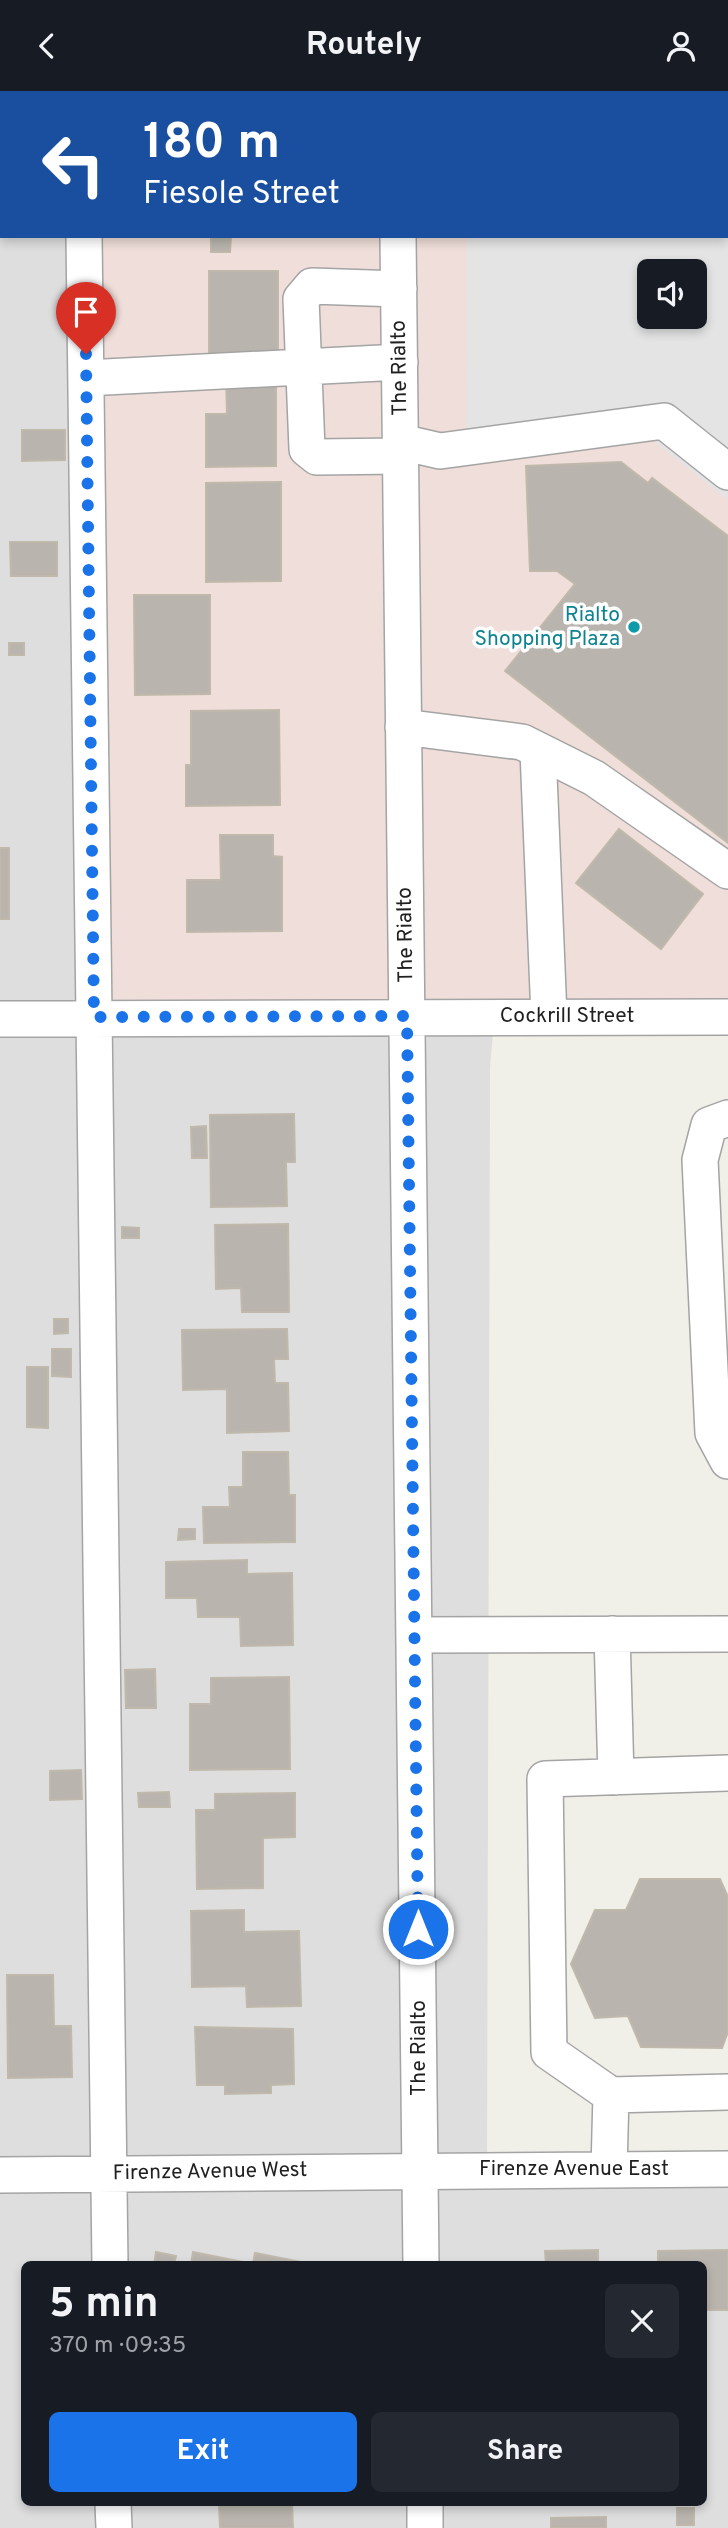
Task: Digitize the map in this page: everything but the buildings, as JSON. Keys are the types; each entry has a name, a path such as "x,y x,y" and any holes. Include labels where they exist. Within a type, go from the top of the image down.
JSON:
{"street":[{"path":"84,238 110,2261"},
{"name":"The Rialto","path":"398,238 416,1635 421,2261"},
{"path":"399,289 312,286 301,299 307,449 317,457 401,449 440,451 664,421 728,472"},
{"path":"86,378 400,362"},
{"path":"403,726 522,742 594,778 728,871"},
{"path":"538,751 549,1016"},
{"name":"Cockrill Street","path":"0,1019 728,1017"},
{"path":"725,1449 713,1433 718,1334 716,1226 700,1160 709,1125 728,1118"},
{"path":"416,1635 728,1633"},
{"path":"612,1634 616,1777"},
{"path":"728,1773 545,1779 549,2052 611,2095 728,2092"},
{"path":"609,2169 611,2095"},
{"name":"Firenze Avenue West","path":"0,2175 419,2169"},
{"name":"Firenze Avenue East","path":"419,2169 728,2169"},
{"path":"113,2506 114,2528"},
{"path":"425,2506 425,2528"}],"shaded area":[{"path":"0,238 95,238 495,1010 490,1068 487,2170 728,2169 728,2528 0,2528"},
{"path":"94,238 728,238 728,1010 100,1030"},
{"path":"467,238 728,238 728,500 637,428 466,434"}],"place":[{"name":"Rialto Shopping Plaza","path":"634,627"}],"route":[{"path":"86,354 94,1017 407,1016 418,1929"}]}
